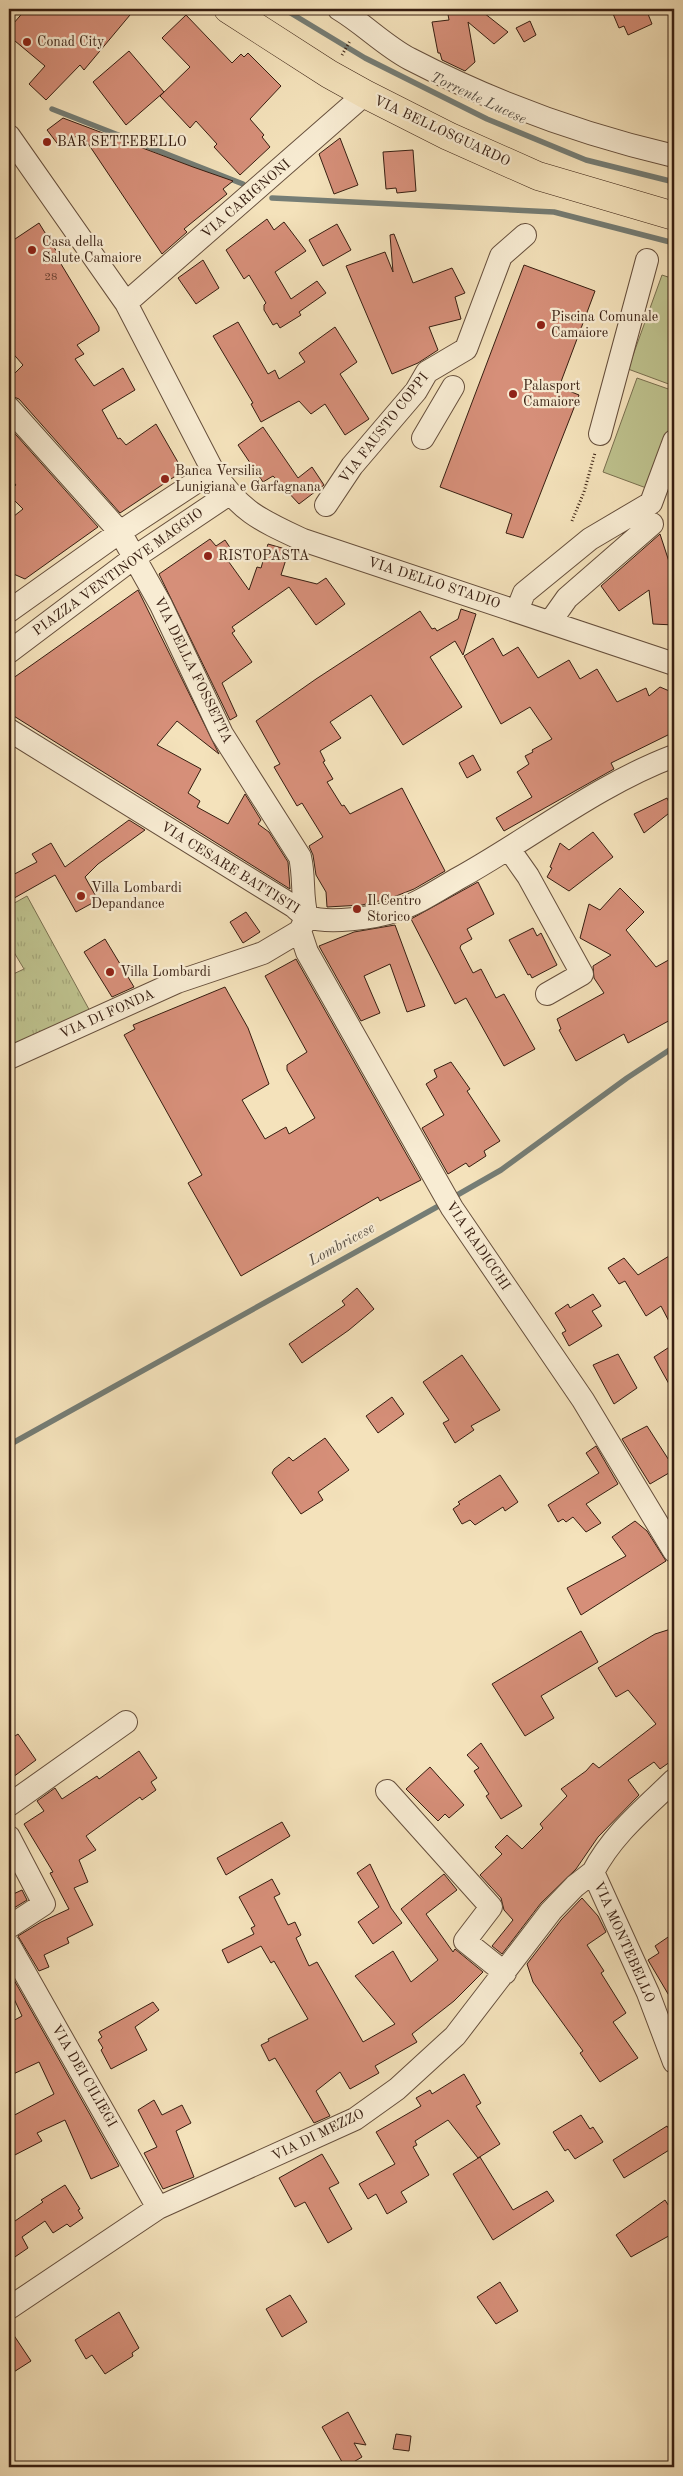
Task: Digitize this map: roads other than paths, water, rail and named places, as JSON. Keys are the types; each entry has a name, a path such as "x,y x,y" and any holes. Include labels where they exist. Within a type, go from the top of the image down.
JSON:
{"main road":[{"name":"VIA BELLOSGUARDO","path":"228,9 329,74 365,94 538,176 674,216"}],"street":[{"path":"339,9 409,59 521,108 578,129 674,156"},
{"name":"VIA CARIGNONI","path":"126,303 365,94"},
{"name":"VIA DELLO STADIO","path":"9,136 126,303 213,471 229,494 258,519 303,540 674,664"},
{"name":"VIA FAUSTO COPPI","path":"326,505 352,466 416,390 427,372 466,349 502,256 525,235"},
{"path":"600,434 647,260"},
{"path":"423,438 453,387"},
{"name":"VIA DELLA FOSSETTA","path":"9,408 120,532 135,557 161,605 222,734 300,856 305,876 303,924"},
{"path":"517,611 524,593 590,539 651,504 674,441"},
{"name":"PIAZZA VENTINOVE MAGGIO","path":"12,602 213,471"},
{"name":"PIAZZA VENTINOVE MAGGIO","path":"9,652 135,557 229,494"},
{"path":"550,622 568,598 652,524"},
{"name":"VIA CESARE BATTISTI","path":"9,730 293,906 303,924 393,912 415,904 594,796 653,764 674,756"},
{"path":"509,848 528,876 582,974 547,994"},
{"name":"VIA DI FONDA","path":"9,1058 177,982 263,953 303,924"},
{"name":"VIA RADICCHI","path":"303,924 307,952 452,1208 583,1400 674,1551"},
{"path":"9,1805 126,1722"},
{"name":"VIA MONTEBELLO","path":"674,1780 625,1826 604,1852 593,1872 648,1993 674,2062"},
{"path":"388,1791 491,1907 465,1941 505,1973"},
{"path":"9,1837 44,1904 9,1927"},
{"name":"VIA DI MEZZO","path":"9,2308 158,2208 355,2119 397,2089 455,2036 551,1911 575,1886 593,1872"},
{"name":"VIA DEI CILIEGI","path":"9,1945 158,2208"}],"waterway":[{"name":"Torrente Lucese","path":"284,9 365,58 487,119 586,160 674,182"},
{"path":"52,109 243,184"},
{"path":"272,198 554,212 674,243"},
{"name":"Lombricese","path":"452,1198 501,1170 627,1078 674,1047"},
{"name":"Lombricese","path":"9,1445 444,1203"}],"place":[{"name":"Conad City","path":"27,42"},
{"name":"BAR SETTEBELLO","path":"47,142"},
{"name":"Casa della Salute Camaiore","path":"32,250"},
{"name":"Piscina Comunale Camaiore","path":"541,325"},
{"name":"Palasport Camaiore","path":"513,394"},
{"name":"Banca Versilia Lunigiana e Garfagnana","path":"165,479"},
{"name":"RISTOPASTA","path":"208,556"},
{"name":"Villa Lombardi Depandance","path":"81,896"},
{"name":"Il Centro Storico","path":"357,909"},
{"name":"Villa Lombardi","path":"110,972"}]}
